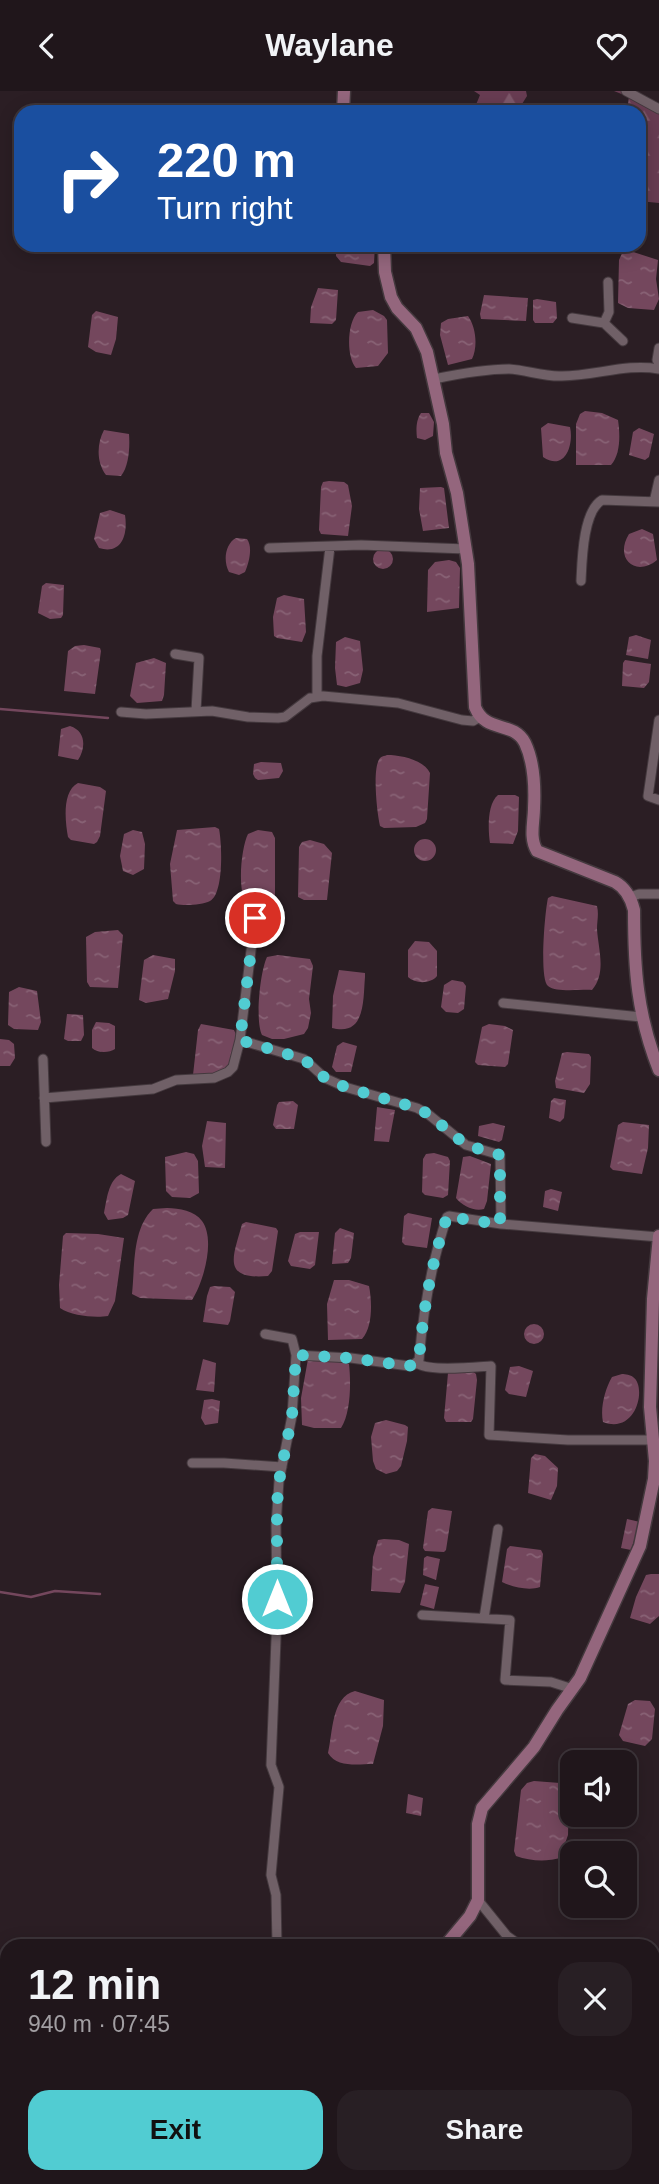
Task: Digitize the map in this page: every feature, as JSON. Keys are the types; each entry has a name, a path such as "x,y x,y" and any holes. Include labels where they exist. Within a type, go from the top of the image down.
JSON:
{"main road":[{"path":"384,252 385,272 391,297 423,341 434,379 446,453 457,493 466,549 475,706 480,717 493,726 514,731 524,741 530,758 534,792 533,842 537,851 615,882 624,888 630,897 634,910 641,1017 653,1039 659,1070"},
{"path":"451,1939 470,1916 478,1900 478,1824 482,1808 534,1747 573,1689 588,1663 607,1614 640,1546 654,1479 650,1407 659,1236"}],"street":[{"path":"626,91 659,109"},
{"path":"604,323 609,312 608,282"},
{"path":"572,318 604,323 623,341"},
{"path":"659,348 659,362"},
{"path":"434,379 511,369 560,377 603,373 637,366 659,369"},
{"path":"581,581 584,540 594,507 602,500 657,502 659,480"},
{"path":"269,548 403,546 466,549"},
{"path":"317,696 317,656 330,547"},
{"path":"175,654 199,658 196,711"},
{"path":"121,712 146,714 212,711 248,717 278,718 285,717 300,704 317,696 398,703 462,720 473,721 480,717"},
{"path":"659,720 648,796 659,800"},
{"path":"630,897 659,894"},
{"path":"44,1098 153,1090 184,1078 214,1078 233,1067 240,1040 255,918"},
{"path":"503,1003 641,1017"},
{"path":"240,1040 304,1059 325,1078 345,1087 417,1108 466,1145 500,1155 500,1224"},
{"path":"43,1059 46,1142"},
{"path":"296,1355 351,1358 408,1366 416,1363 419,1360 424,1302 447,1217 500,1224 659,1236"},
{"path":"265,1334 292,1339 296,1355 292,1416 282,1467 276,1525 277,1614 271,1765 279,1787 271,1875 275,1895 277,1939"},
{"path":"416,1363 444,1369 491,1366 489,1435 568,1440 653,1440"},
{"path":"192,1463 282,1467"},
{"path":"484,1618 498,1529"},
{"path":"422,1615 510,1620 505,1680 551,1682 573,1689"},
{"path":"478,1900 512,1939"}],"green space":[{"path":"474,91 526,91 527,96 521,105 476,105 480,95"},
{"path":"614,91 632,91 659,106 659,203 646,202 646,105 625,105 628,104 629,97"}],"water":[{"path":"336,252 375,252 374,263 370,266 341,262"},
{"path":"623,252 633,252 658,260 656,279 659,299 654,310 628,308 618,303 619,260"},
{"path":"318,288 338,290 336,320 332,324 310,323 311,307"},
{"path":"484,295 528,298 526,321 481,319"},
{"path":"533,300 556,302 557,318 553,323 535,323 533,320"},
{"path":"373,310 387,320 388,353 378,366 356,368 349,348 352,323 358,312"},
{"path":"96,311 118,317 111,355 88,347 92,315"},
{"path":"468,316 475,337 472,359 448,365 440,335 441,323 448,319"},
{"path":"585,411 602,413 618,420 618,449 611,465 576,465 576,424 580,414"},
{"path":"421,413 429,413 434,422 433,436 425,440 417,438"},
{"path":"548,423 570,427 569,448 562,459 557,461 543,457 541,428"},
{"path":"639,428 654,434 649,457 645,460 629,455 633,432"},
{"path":"104,430 129,434 127,462 121,476 106,475 100,464 99,447"},
{"path":"323,482 344,482 348,485 352,506 348,536 321,534 319,530 321,487"},
{"path":"420,488 444,488 449,528 423,531 419,509"},
{"path":"110,510 125,515 124,536 118,546 99,548 94,539 100,513"},
{"path":"642,529 653,534 657,560 641,567 629,563 624,551 629,534"},
{"path":"236,538 247,539 250,546 245,572 239,575 229,572 226,563 227,548"},
{"path":"379,549 387,549 393,559 387,569 379,569 373,563 373,555"},
{"path":"435,562 456,562 460,568 459,608 427,612 428,570"},
{"path":"46,583 64,585 61,618 50,619 38,613 42,586"},
{"path":"284,595 304,599 306,632 302,642 274,636 273,617 277,598"},
{"path":"636,635 651,640 648,659 626,655 629,637"},
{"path":"345,637 360,641 363,670 360,683 346,687 337,685 335,668 336,642"},
{"path":"75,646 100,648 101,651 95,694 64,691 68,651"},
{"path":"154,658 166,663 162,701 137,703 130,696 136,663"},
{"path":"625,660 651,664 649,682 644,688 622,686"},
{"path":"70,726 79,732 83,740 78,760 58,756 61,729"},
{"path":"381,757 405,757 417,762 430,773 425,823 416,827 380,826 376,776"},
{"path":"281,763 283,771 279,778 255,778 254,764"},
{"path":"78,783 100,787 106,791 100,836 94,844 71,840 68,837 67,799"},
{"path":"498,795 519,797 518,831 513,844 490,843 490,811"},
{"path":"219,829 221,856 220,879 215,896 202,903 176,904 173,901 170,864 177,830"},
{"path":"133,830 142,832 145,844 144,869 133,875 123,871 120,856 124,834"},
{"path":"258,830 272,832 275,838 273,909 249,907 242,893 241,872 246,841 248,834"},
{"path":"425,839 433,842 436,850 433,858 425,861 417,858 414,850 417,842"},
{"path":"310,840 324,844 332,853 327,900 304,900 298,897 299,847 302,842"},
{"path":"552,896 597,906 600,968 597,983 592,990 557,989 548,986 545,981 544,929 548,898"},
{"path":"118,930 123,935 118,988 90,987 87,982 86,937 95,932"},
{"path":"415,941 429,942 437,951 437,976 431,981 419,982 408,977 408,950"},
{"path":"153,955 175,959 175,971 168,999 146,1003 139,1000 144,960"},
{"path":"278,955 310,959 313,966 309,999 311,1013 304,1034 272,1039 262,1035 259,996 267,957"},
{"path":"339,970 365,973 363,1005 357,1022 343,1029 332,1028 333,996"},
{"path":"452,980 463,982 466,986 464,1009 458,1013 446,1012 441,1007 444,985"},
{"path":"19,987 37,991 41,1022 38,1030 14,1029 8,1025 9,992"},
{"path":"67,1014 83,1015 84,1035 81,1041 64,1039"},
{"path":"96,1022 115,1026 115,1049 103,1052 92,1048 92,1030"},
{"path":"201,1024 234,1030 238,1039 229,1066 212,1075 193,1075"},
{"path":"489,1024 513,1030 508,1064 505,1067 478,1065 475,1062 482,1027"},
{"path":"0,1039 14,1044 15,1058 10,1066 0,1066"},
{"path":"343,1042 357,1046 351,1072 336,1072 332,1067 337,1046"},
{"path":"562,1053 589,1054 591,1057 590,1084 584,1093 556,1088 555,1081"},
{"path":"554,1098 566,1100 564,1118 560,1122 549,1118 551,1101"},
{"path":"293,1101 298,1105 294,1129 276,1129 273,1125 277,1105 279,1102"},
{"path":"377,1107 395,1110 389,1142 374,1141"},
{"path":"207,1121 226,1123 225,1168 205,1167 202,1146"},
{"path":"623,1122 649,1125 648,1148 642,1174 613,1170 610,1167 618,1125"},
{"path":"493,1123 505,1126 502,1140 499,1142 478,1136 479,1126"},
{"path":"186,1152 194,1154 198,1161 199,1193 190,1198 172,1197 166,1191 165,1157"},
{"path":"426,1154 448,1157 450,1161 448,1195 443,1198 422,1192 423,1159"},
{"path":"470,1156 491,1164 484,1209 469,1208 456,1198 463,1157"},
{"path":"121,1174 135,1181 128,1215 108,1220 104,1213 109,1191 113,1181"},
{"path":"551,1189 562,1192 558,1211 543,1207 545,1191"},
{"path":"153,1209 191,1212 202,1221 206,1229 206,1261 192,1300 140,1298 132,1294 141,1227"},
{"path":"408,1213 432,1218 427,1248 405,1245 402,1242 404,1216"},
{"path":"246,1222 276,1228 278,1231 272,1271 268,1276 243,1274 234,1263 242,1224"},
{"path":"340,1228 354,1233 351,1258 348,1263 332,1264 335,1233"},
{"path":"319,1232 315,1265 310,1269 291,1266 288,1261 295,1234"},
{"path":"66,1233 124,1238 115,1301 108,1316 84,1316 60,1308 59,1285 63,1236"},
{"path":"334,1280 349,1280 369,1286 370,1321 362,1339 328,1340 327,1304"},
{"path":"210,1287 230,1287 235,1292 228,1325 203,1322 207,1296"},
{"path":"534,1324 541,1327 544,1334 541,1341 534,1344 527,1341 524,1334 527,1327"},
{"path":"203,1359 216,1363 214,1392 196,1390"},
{"path":"308,1359 349,1364 348,1406 341,1428 302,1425 301,1398"},
{"path":"519,1366 533,1371 526,1397 509,1394 505,1390 510,1367"},
{"path":"471,1370 476,1374 477,1380 473,1419 471,1422 446,1422 444,1418 448,1373"},
{"path":"622,1374 632,1376 637,1382 639,1399 636,1408 624,1422 603,1422 607,1387 612,1377"},
{"path":"204,1400 220,1401 218,1423 205,1425 201,1418"},
{"path":"386,1420 408,1427 401,1466 397,1471 386,1474 376,1469 371,1437 375,1423"},
{"path":"535,1454 545,1456 558,1468 557,1486 551,1500 528,1493 531,1458"},
{"path":"432,1508 452,1511 444,1552 425,1551 423,1548 428,1511"},
{"path":"627,1519 640,1522 631,1550 621,1548"},
{"path":"378,1540 409,1544 405,1582 400,1593 371,1591 373,1557"},
{"path":"510,1546 541,1550 543,1554 540,1587 521,1588 502,1582 507,1549"},
{"path":"427,1556 440,1559 436,1580 423,1575 424,1558"},
{"path":"659,1574 659,1616 650,1624 630,1618 646,1575"},
{"path":"425,1584 439,1587 434,1609 420,1605"},
{"path":"355,1691 384,1700 383,1726 373,1764 342,1763 328,1753 337,1708 341,1700"},
{"path":"635,1700 650,1701 655,1709 652,1739 645,1746 623,1741 619,1735 628,1704"},
{"path":"527,1783 560,1783 560,1827 568,1827 566,1841 560,1841 560,1858 532,1860 516,1856 514,1851 521,1790"},
{"path":"408,1794 423,1798 421,1816 406,1813"}],"waterway":[{"path":"0,709 108,718"},
{"path":"0,1592 31,1597 55,1591 100,1594"}],"route":[{"path":"255,918 240,1040 304,1059 334,1083 417,1108 466,1145 500,1155 501,1181 500,1224 447,1217 424,1302 419,1360 416,1363 408,1366 324,1355 296,1355 292,1416 277,1504 277,1599"}]}
